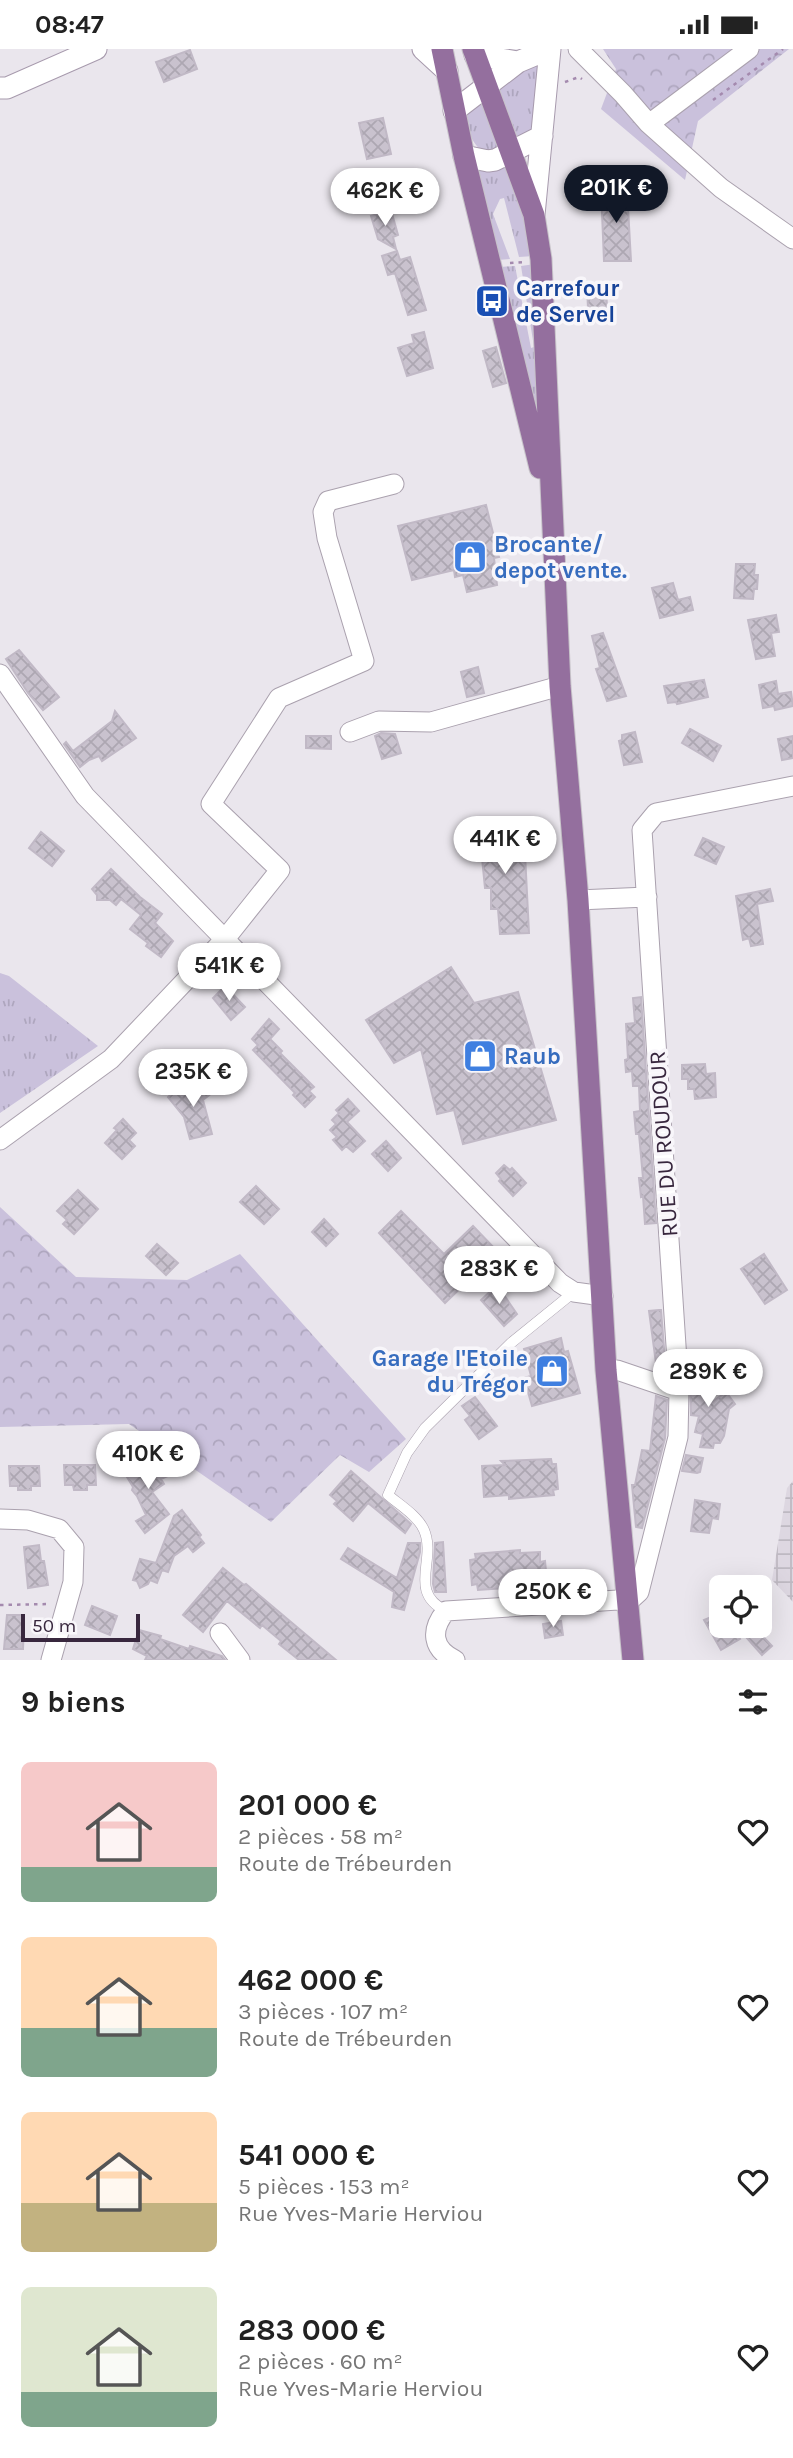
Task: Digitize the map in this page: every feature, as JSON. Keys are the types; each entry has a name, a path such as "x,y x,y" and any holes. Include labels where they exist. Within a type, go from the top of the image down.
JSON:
{"main road":[{"path":"0,88 96,49"},
{"path":"423,49 447,71"},
{"path":"442,49 464,156 551,510"},
{"path":"454,111 518,62 550,49 534,215"},
{"path":"474,52 518,62"},
{"path":"474,52 534,215 541,259 560,686 578,900 606,1370 633,1660"},
{"path":"464,156 495,160 542,136"}],"street":[{"path":"550,49 582,53 649,124 721,188 793,239"},
{"path":"649,124 749,49"},
{"path":"0,1140 111,1059 225,939 280,870 211,804 279,698 364,660 327,538 323,512 328,501 394,484"},
{"path":"0,674 85,796 560,1283 574,1291 603,1296"},
{"path":"350,732 379,721 431,722 560,686"},
{"name":"RUE DU ROUDOUR","path":"628,1602 639,1592 653,1544 678,1437 679,1391 642,830 656,813 793,786"},
{"path":"578,900 647,897"},
{"path":"606,1370 617,1370 679,1391"},
{"path":"0,1519 28,1520 59,1529 74,1547 73,1582 51,1660"},
{"path":"455,1660 445,1655 438,1646 435,1635 436,1622 446,1611 618,1600 628,1602"},
{"path":"220,1633 240,1660"}],"lane":[{"path":"446,1611 429,1600 425,1591 425,1531 417,1520 388,1495 407,1453 425,1428 511,1343 574,1291"}],"path":[{"path":"491,266 541,259"},
{"path":"0,1605 66,1604"}],"shaded area":[{"path":"793,1481 793,1602 772,1580 787,1488"}],"green space":[{"path":"603,49 789,49 698,121 685,180 601,109 616,69"},
{"path":"546,53 534,127 517,142 494,88"},
{"path":"484,97 501,137 497,150 487,152 475,143 469,133 466,119 471,109"},
{"path":"510,164 534,256 519,257 504,198 500,199 493,214 510,259 498,260 478,168"},
{"path":"535,264 543,450 500,267 515,266 531,348 534,347 521,266"},
{"path":"0,973 9,976 98,1046 0,1113"},
{"path":"0,1207 76,1277 187,1280 240,1254 406,1439 369,1472 340,1455 271,1522 129,1424 0,1427"}],"building":[{"path":"190,50 197,69 164,82 156,62"},
{"path":"383,118 391,154 367,159 359,123"},
{"path":"601,189 627,189 631,261 604,261"},
{"path":"391,210 398,235 393,237 396,249 378,239 371,216"},
{"path":"397,251 400,260 410,257 426,310 408,315 395,273 388,275 382,256"},
{"path":"606,285 607,308 588,308 587,286"},
{"path":"424,332 433,368 407,376 398,348 414,343 412,335"},
{"path":"496,347 506,383 493,387 483,351"},
{"path":"486,505 499,557 494,558 497,585 467,592 463,575 455,577 454,570 412,580 398,526"},
{"path":"736,564 755,564 754,575 758,575 753,599 734,598"},
{"path":"673,583 678,600 690,597 693,610 660,618 652,588"},
{"path":"776,615 779,632 771,633 775,656 756,659 748,620"},
{"path":"603,633 626,696 607,701 596,669 600,668 592,636"},
{"path":"19,650 59,697 43,710 28,693 6,659"},
{"path":"478,667 484,693 467,697 461,672"},
{"path":"704,680 708,697 677,704 668,703 664,686"},
{"path":"776,681 778,694 791,692 793,706 775,710 774,706 763,708 759,685"},
{"path":"115,711 136,738 102,761 99,756 80,767 64,744 66,742 73,751 112,721"},
{"path":"690,729 721,746 713,761 682,743"},
{"path":"635,732 642,762 624,765 619,741 622,740 622,735"},
{"path":"381,733 395,734 401,753 382,759 375,736"},
{"path":"306,736 331,736 331,749 306,748"},
{"path":"793,736 793,758 782,760 778,739"},
{"path":"494,824 495,834 524,834 529,933 500,934 498,909 491,909 491,888 485,888 481,848 474,848 468,826"},
{"path":"41,832 64,851 52,866 29,848"},
{"path":"703,838 724,847 716,864 695,855"},
{"path":"111,869 162,914 155,923 173,941 161,957 130,929 141,915 121,899 116,905 110,900 97,900 92,889"},
{"path":"770,889 773,901 757,904 763,944 751,946 749,938 743,940 736,896"},
{"name":"Raub","path":"451,967 474,1003 518,992 556,1120 463,1144 454,1110 437,1114 421,1049 394,1063 366,1020"},
{"path":"225,986 245,1007 231,1020 213,998"},
{"path":"641,997 656,1223 645,1224 639,1178 643,1178 639,1134 636,1134 634,1112 640,1111 639,1086 633,1086 632,1071 626,1072 625,1060 628,1059 626,1024 635,1023 633,998"},
{"path":"269,1019 279,1029 270,1039 314,1087 309,1091 315,1097 305,1107 253,1050 258,1045 252,1039"},
{"path":"705,1064 706,1074 715,1073 716,1097 695,1099 694,1089 688,1089 688,1079 682,1079 682,1065"},
{"path":"199,1080 212,1093 203,1100 212,1134 190,1139 184,1117 168,1097 179,1087 185,1094"},
{"path":"348,1099 359,1111 347,1122 365,1141 353,1152 346,1146 342,1150 333,1140 337,1137 330,1130 336,1124 332,1120 339,1113 336,1110"},
{"path":"123,1119 136,1133 129,1140 135,1146 122,1159 105,1143"},
{"path":"386,1141 401,1158 388,1171 372,1154"},
{"path":"504,1165 510,1170 512,1168 526,1183 513,1196 499,1181 501,1179 496,1173"},
{"path":"256,1186 279,1209 264,1224 240,1202"},
{"path":"78,1190 98,1209 74,1234 63,1224 67,1220 57,1211"},
{"path":"401,1211 444,1254 473,1226 498,1252 445,1303 379,1233"},
{"path":"324,1219 338,1234 326,1246 312,1232"},
{"path":"157,1244 178,1263 166,1275 146,1256"},
{"path":"764,1254 787,1290 765,1304 741,1269"},
{"path":"497,1285 517,1314 504,1326 481,1300"},
{"path":"661,1310 666,1374 657,1371 649,1311"},
{"name":"Garage l'Etoile du Trégor","path":"561,1338 564,1352 568,1351 580,1393 532,1406 524,1378 531,1376 524,1349"},
{"path":"710,1369 711,1403 726,1392 735,1404 729,1409 724,1436 720,1443 714,1443 713,1448 700,1447 703,1434 695,1432 699,1416 691,1415 690,1370"},
{"path":"656,1396 667,1400 665,1438 642,1528 636,1527 632,1485 635,1485 642,1450 650,1451"},
{"path":"475,1397 497,1426 479,1439 465,1420 470,1416 462,1406"},
{"path":"686,1455 703,1458 700,1472 682,1471"},
{"path":"139,1459 144,1468 162,1459 170,1475 161,1479 164,1484 152,1492 169,1514 145,1533 136,1521 146,1515 132,1490 125,1466"},
{"path":"551,1459 552,1464 556,1464 558,1489 553,1490 554,1495 509,1499 509,1495 484,1497 482,1466 505,1465 501,1461"},
{"path":"64,1465 95,1465 96,1485 87,1485 87,1490 74,1490 73,1485 65,1485"},
{"path":"9,1466 39,1466 40,1486 31,1486 31,1490 18,1490 18,1486 10,1486"},
{"path":"351,1471 411,1524 405,1533 368,1503 353,1521 334,1504 337,1501 330,1495"},
{"path":"695,1500 720,1504 718,1519 712,1518 709,1533 691,1531"},
{"path":"182,1510 204,1543 193,1552 188,1546 174,1556 168,1572 162,1570 157,1583 150,1580 140,1588 137,1581 133,1580 140,1559 156,1563 174,1516"},
{"path":"443,1542 446,1592 435,1592 435,1543"},
{"path":"408,1543 420,1543 420,1552 404,1610 392,1607 394,1592 341,1559 348,1548 397,1578"},
{"path":"39,1545 48,1585 28,1588 24,1547"},
{"path":"520,1550 520,1553 540,1552 540,1562 545,1561 547,1581 521,1583 521,1587 478,1590 477,1584 472,1585 470,1560 476,1559 475,1554"},
{"path":"223,1568 246,1584 336,1660 299,1660 279,1644 281,1641 262,1625 260,1628 227,1601 203,1632 183,1615"},
{"path":"92,1606 117,1616 110,1635 85,1625"},
{"path":"7,1615 22,1615 23,1649 4,1649"},
{"path":"561,1621 563,1635 545,1638 543,1624"},
{"path":"139,1630 161,1636 160,1639 189,1649 190,1646 222,1656 225,1660 145,1660 147,1656 133,1649"},
{"path":"714,1638 740,1639 721,1650"},
{"path":"747,1638 764,1638 772,1646 762,1655"}],"place":[{"name":"Carrefour de Servel","path":"492,301"},
{"name":"Brocante/ depot vente.","path":"470,557"},
{"name":"Raub","path":"480,1056"},
{"name":"Garage l'Etoile du Trégor","path":"552,1371"}]}
